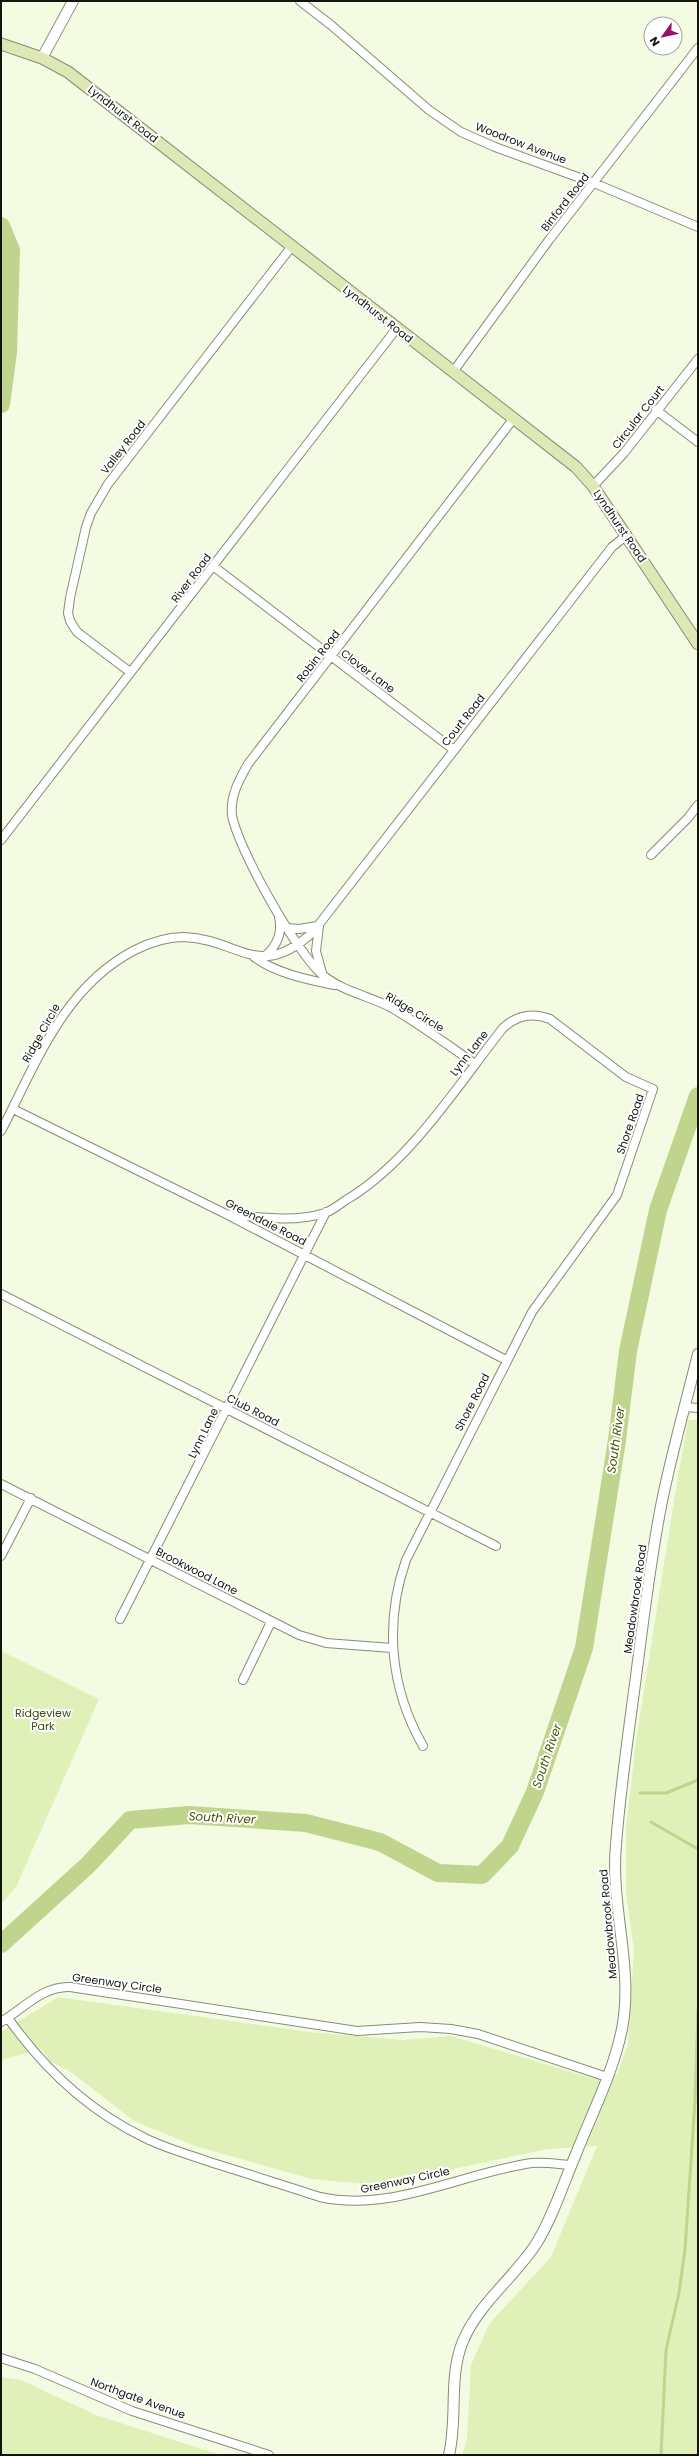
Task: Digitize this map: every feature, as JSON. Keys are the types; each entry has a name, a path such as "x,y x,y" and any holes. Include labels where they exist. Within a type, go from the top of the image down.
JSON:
{"main road":[{"name":"Lyndhurst Road","path":"1,44 42,58 68,72 576,467 593,486 698,644"}],"street":[{"path":"42,58 73,1"},
{"name":"Woodrow Avenue","path":"300,1 331,25 429,110 461,132 495,147 594,183 698,227"},
{"name":"Binford Road","path":"453,372 534,259 698,48"},
{"name":"Valley Road","path":"130,672 74,629 70,621 70,598 91,513 108,484 292,246"},
{"name":"River Road","path":"1,840 397,328"},
{"name":"Circular Court","path":"593,486 620,458 656,410 698,359"},
{"path":"656,410 698,442"},
{"name":"Robin Road","path":"297,944 279,915 235,826 232,814 233,796 248,764 514,418"},
{"name":"Court Road","path":"297,944 320,924 612,547 626,534"},
{"name":"Clover Lane","path":"213,566 454,750"},
{"path":"651,855 688,818 698,805"},
{"path":"264,957 278,940 281,928 279,915"},
{"path":"287,928 306,929 320,924"},
{"name":"Court Road","path":"320,924 316,937 316,952 323,975"},
{"name":"Ridge Circle","path":"1,1131 58,1021 70,1004 100,972 120,958 157,940 184,937 203,940 253,956 264,957 284,952 297,944 323,975 339,986 392,1008 475,1064"},
{"name":"Ridge Circle","path":"253,956 262,964 316,982 339,986"},
{"name":"Lynn Lane","path":"226,1214 264,1218 300,1217 326,1212 369,1187 390,1168 411,1145 508,1023 516,1018 534,1014 550,1019 626,1077 653,1089"},
{"name":"Shore Road","path":"423,1746 407,1713 400,1692 392,1648 392,1618 400,1576 430,1512 506,1360 532,1312 548,1287 617,1195 653,1089"},
{"name":"Greendale Road","path":"13,1109 226,1214 506,1360"},
{"name":"Lynn Lane","path":"120,1619 326,1212"},
{"name":"Club Road","path":"1,1294 496,1546"},
{"name":"Meadowbrook Road","path":"448,2455 454,2426 455,2372 464,2339 484,2305 535,2244 571,2165 607,2077 622,2030 625,1994 615,1876 615,1848 623,1776 654,1543 698,1354"},
{"path":"685,1407 698,1408"},
{"name":"Brookwood Lane","path":"1,1484 299,1635 326,1643 392,1648"},
{"path":"1,1556 31,1498"},
{"path":"244,1680 271,1622"},
{"name":"Greenway Circle","path":"571,2165 526,2164 368,2202 337,2201 320,2198 170,2148 123,2127 93,2107 55,2075 4,2020 44,1992 54,1988 70,1987 357,2031 420,2027 451,2029 478,2034 607,2077"},
{"name":"Northgate Avenue","path":"1,2358 35,2369 132,2410 269,2455"}],"green space":[{"path":"688,1420 698,1420 698,2455 462,2455 467,2440 471,2365 489,2324 551,2257 597,2146 548,2149 376,2185 311,2179 195,2146 134,2121 71,2072 51,2062 41,2049 1,2060 1,2032 58,1997 309,2032 404,2040 451,2036 592,2078 617,2075 628,2044 634,1950 626,1893 626,1829 636,1741"},
{"name":"Ridgeview Park","path":"1,1651 99,1699 16,1887 1,1904"},
{"path":"1,2377 21,2380 96,2415 220,2455 1,2455"}],"waterway":[{"name":"South River","path":"1,226 11,250 8,352 1,404"},
{"name":"South River","path":"1,1944 88,1865 130,1820 189,1815 306,1823 380,1842 438,1873 482,1875 510,1846 535,1792 584,1648 617,1440 628,1351 658,1210 698,1096"},
{"path":"640,1793 666,1793 698,1780"},
{"path":"651,1822 698,1849"},
{"path":"661,2455 666,2350 679,2293 685,2249 695,2102 698,2010"}]}
